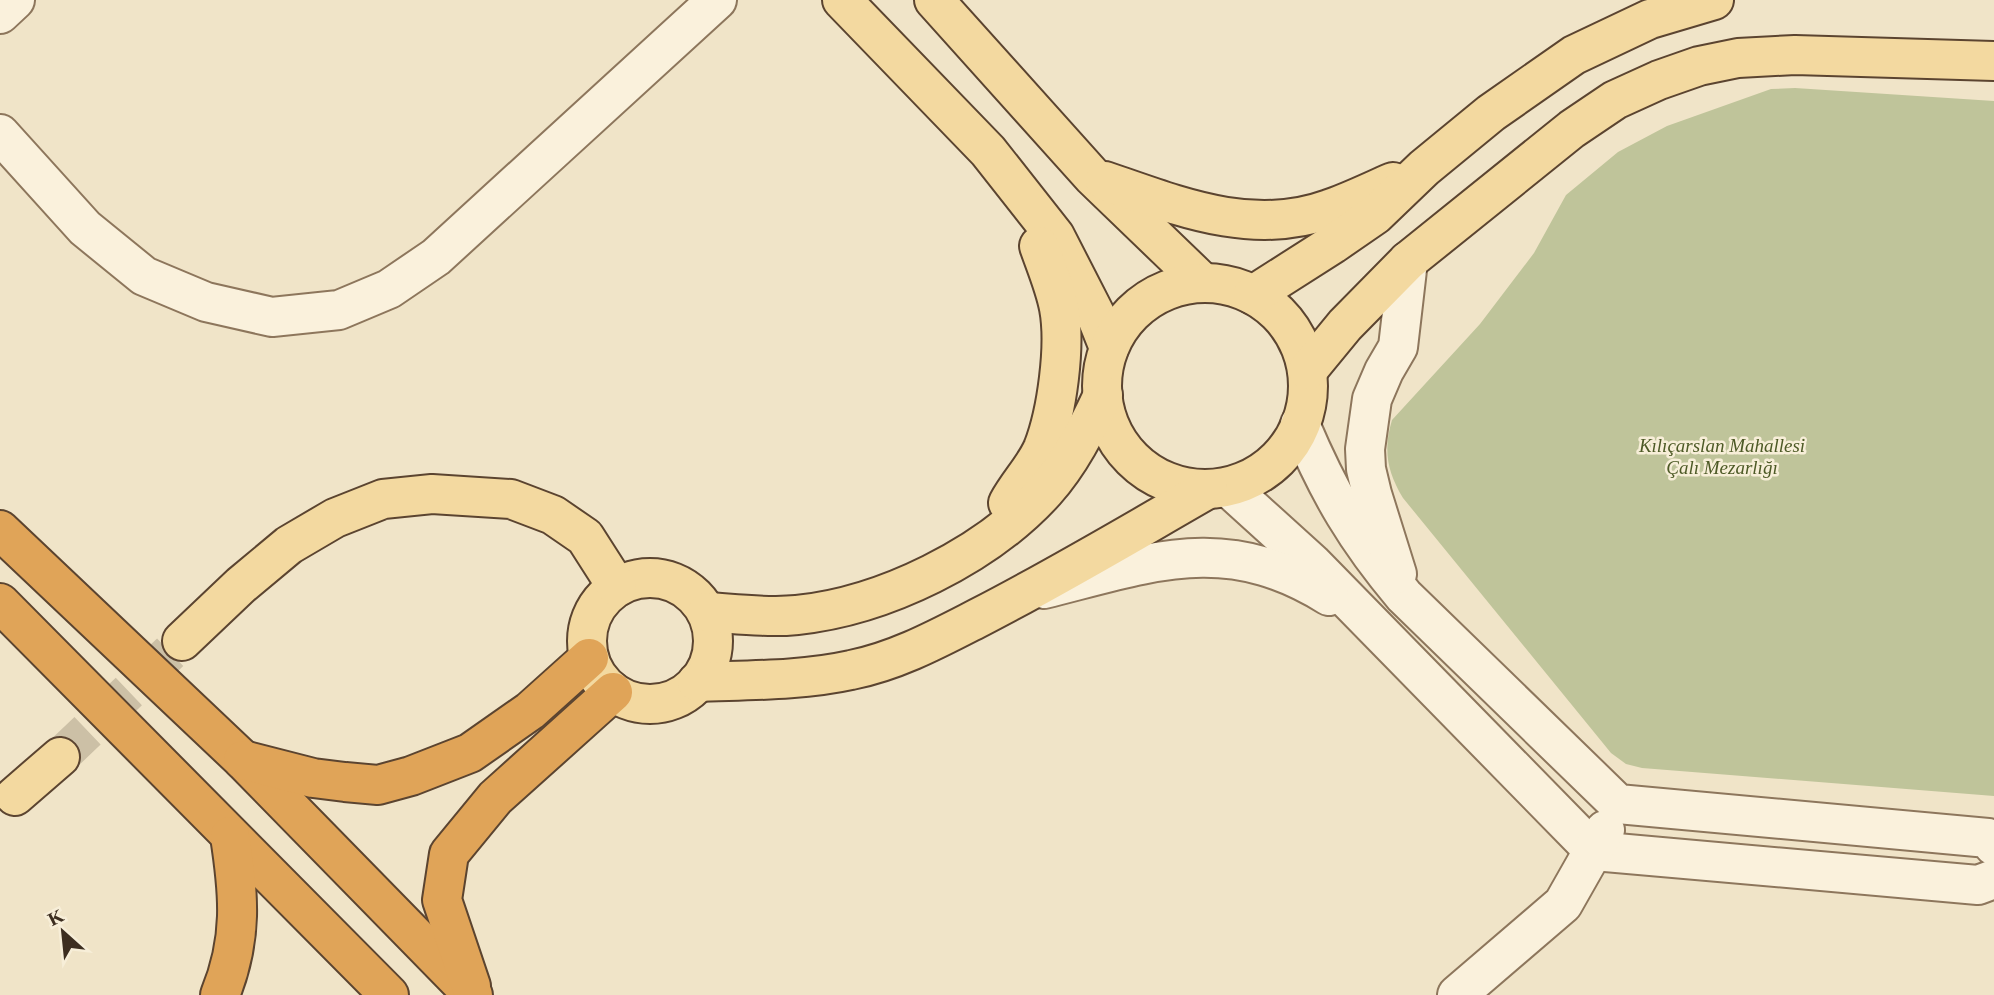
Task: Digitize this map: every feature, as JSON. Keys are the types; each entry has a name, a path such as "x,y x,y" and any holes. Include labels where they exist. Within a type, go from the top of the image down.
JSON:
{"highway":[{"path":"0,530 243,760 474,995"},
{"path":"0,603 389,995"},
{"path":"243,760 313,778 345,782 378,785 411,776 471,753 530,710 589,658"},
{"path":"474,995 442,900 449,854 495,798 613,692"},
{"path":"220,995 231,969 237,929 238,888 230,836"}],"main road":[{"path":"842,0 988,151 1055,236 1097,318 1109,348"},
{"path":"934,0 1093,177 1203,283"},
{"path":"1254,295 1375,215 1424,168 1490,113 1648,6 1714,0"},
{"path":"1648,6 1659,80"},
{"path":"1308,370 1345,325 1408,261 1572,129 1615,100 1659,80 1699,66 1738,58 1795,55 1994,61"},
{"path":"1093,177 1210,215 1269,221 1327,210 1424,168"},
{"path":"990,539 1042,448 1053,407 1061,358 1059,306 1022,194"},
{"path":"697,682 799,678 853,670 894,657 1025,594 1218,488 1242,482 1272,464 1295,438 1307,405 1308,370 1297,337 1276,310 1247,290 1213,282 1179,285 1147,300 1122,324 1109,348 1101,386 1106,418 1122,448 1146,471 1175,485 1218,488"},
{"path":"707,612 797,615 837,608 886,593 933,573 990,539 1044,492 1063,468 1103,396"},
{"path":"181,641 289,545 335,518 383,499 432,494 511,499 553,515 585,537 617,587"},
{"path":"657,578 677,583 694,595 707,612 713,632 713,653 705,673 691,689 673,699 653,704 632,701 613,692 598,677 589,658 587,638 591,618 601,600 617,587 636,579 657,578"},
{"path":"5,805 60,757"}],"street":[{"path":"0,14 15,0"},
{"path":"0,134 85,228 144,276 206,302 272,317 339,310 389,289 436,257 717,0"},
{"path":"1404,596 1372,494 1365,449 1372,399 1398,347 1408,261"},
{"path":"1300,424 1339,509 1357,537 1404,596 1618,804 1988,838 1994,846"},
{"path":"1218,488 1312,563 1594,851 1978,886 1994,879"},
{"path":"1025,594 1151,563 1189,557 1220,557 1260,564 1306,582 1369,622"},
{"path":"1481,987 1563,904 1618,804"}],"green space":[{"name":"Kılıçarslan Mahallesi Çalı Mezarlığı","path":"1795,88 1994,101 1994,796 1642,768 1626,764 1611,753 1403,498 1390,469 1387,451 1392,420 1480,324 1534,253 1566,195 1618,152 1667,126 1771,89"}],"tunnel":[{"path":"60,757 182,641"}]}
